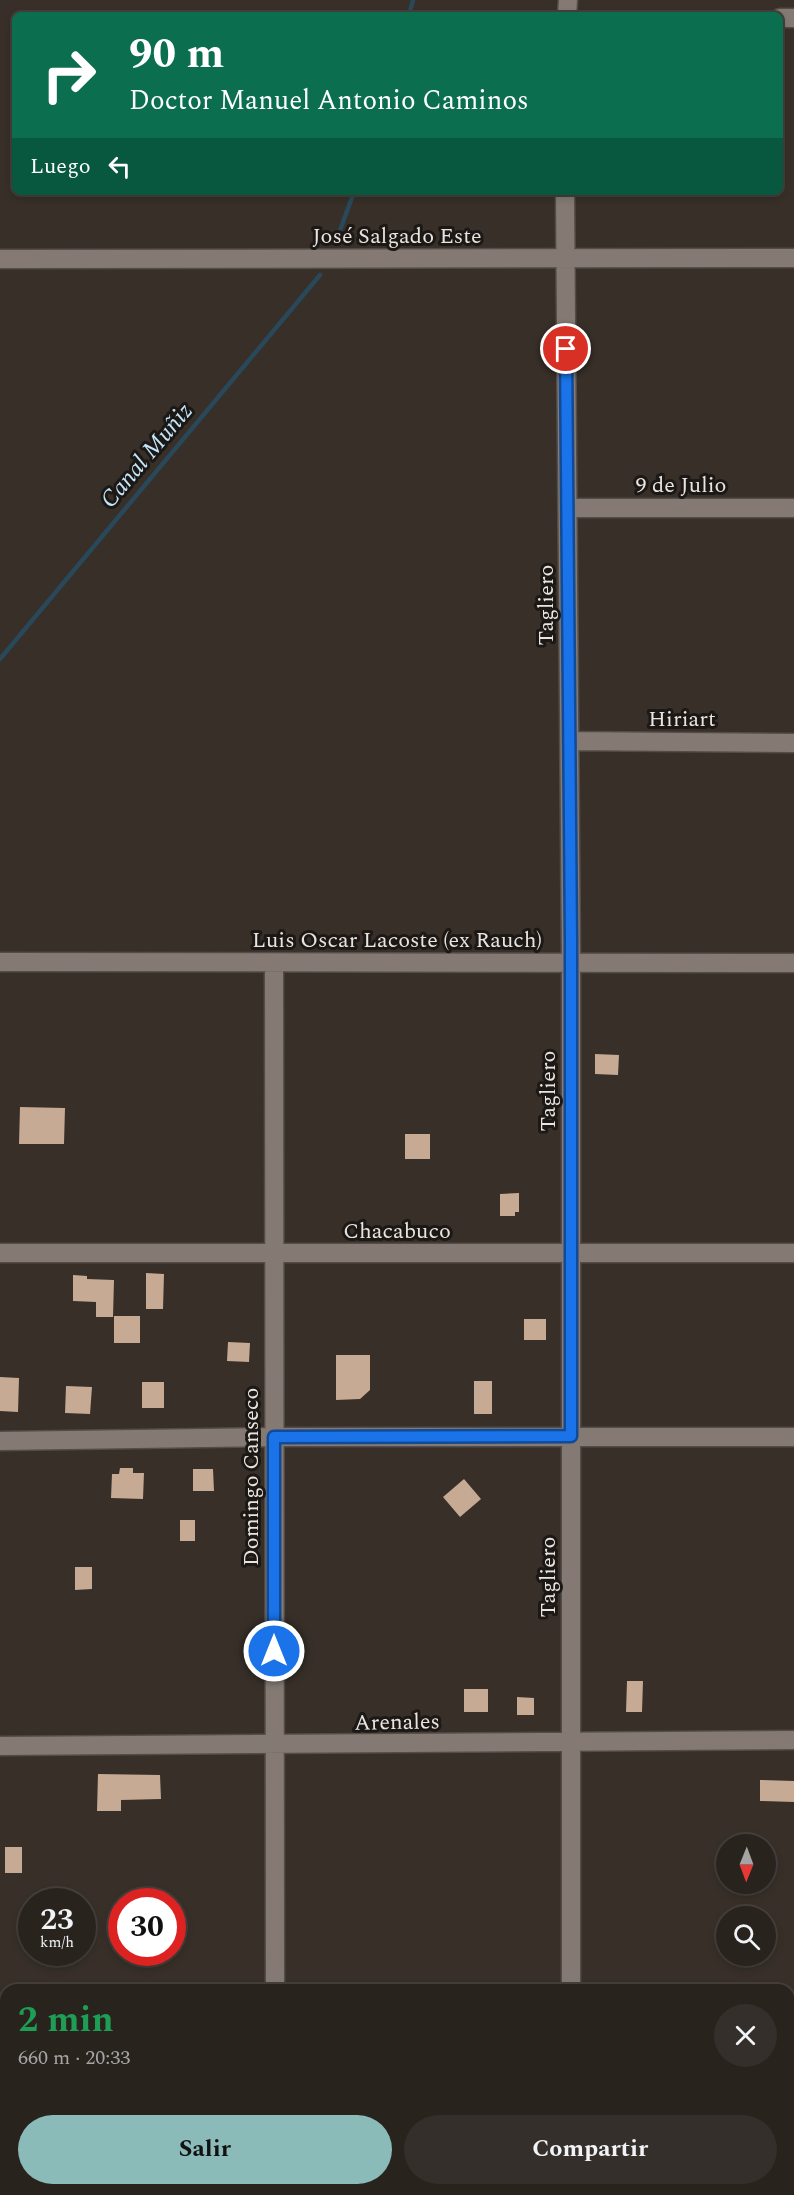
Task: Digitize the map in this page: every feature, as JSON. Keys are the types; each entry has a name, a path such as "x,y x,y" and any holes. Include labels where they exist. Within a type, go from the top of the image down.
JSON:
{"street":[{"name":"Tagliero","path":"565,195 571,964 571,1984"},
{"name":"José Salgado Este","path":"0,259 794,258"},
{"name":"9 de Julio","path":"568,508 794,508"},
{"name":"Hiriart","path":"570,741 794,743"},
{"name":"Luis Oscar Lacoste (ex Rauch)","path":"0,962 794,963"},
{"name":"Domingo Canseco","path":"273,963 275,1984"},
{"name":"Chacabuco","path":"0,1253 794,1253"},
{"path":"0,1442 274,1437 794,1437"},
{"name":"Arenales","path":"0,1746 274,1746 794,1740"}],"building":[{"path":"595,1054 619,1055 618,1075 595,1074"},
{"path":"20,1107 65,1108 64,1144 19,1144"},
{"path":"405,1134 430,1134 430,1159 405,1159"},
{"path":"519,1193 519,1212 515,1212 515,1216 500,1216 500,1194"},
{"path":"146,1273 164,1274 163,1309 146,1309"},
{"path":"73,1275 87,1276 87,1279 114,1280 113,1317 96,1317 96,1302 73,1301"},
{"path":"114,1316 140,1316 140,1343 114,1343"},
{"path":"524,1319 546,1319 546,1340 524,1340"},
{"path":"228,1342 250,1343 249,1362 227,1361"},
{"path":"336,1355 370,1355 370,1390 360,1399 336,1400"},
{"path":"0,1377 19,1378 18,1412 0,1411"},
{"path":"474,1381 492,1381 492,1414 474,1414"},
{"path":"142,1382 164,1382 164,1408 142,1408"},
{"path":"66,1386 92,1387 90,1414 65,1413"},
{"path":"120,1468 133,1468 133,1473 144,1473 143,1499 111,1498 112,1474 119,1474"},
{"path":"193,1469 213,1469 214,1491 193,1491"},
{"path":"464,1479 481,1499 460,1517 443,1497"},
{"path":"180,1520 195,1520 195,1541 180,1541"},
{"path":"75,1567 92,1567 92,1589 75,1590"},
{"path":"627,1681 643,1681 642,1712 626,1712"},
{"path":"464,1689 488,1689 488,1712 464,1712"},
{"path":"517,1697 534,1698 534,1715 517,1715"},
{"path":"98,1774 160,1775 161,1799 121,1800 121,1811 97,1811"},
{"path":"760,1780 794,1781 794,1802 760,1801"},
{"path":"5,1847 22,1847 22,1873 5,1873"}],"waterway":[{"name":"Canal Muñiz","path":"410,12 413,0"},
{"name":"Canal Muñiz","path":"336,241 353,195"},
{"name":"Canal Muñiz","path":"0,659 320,275"}],"route":[{"path":"274,1651 274,1437 571,1436 571,941 566,349"}]}
